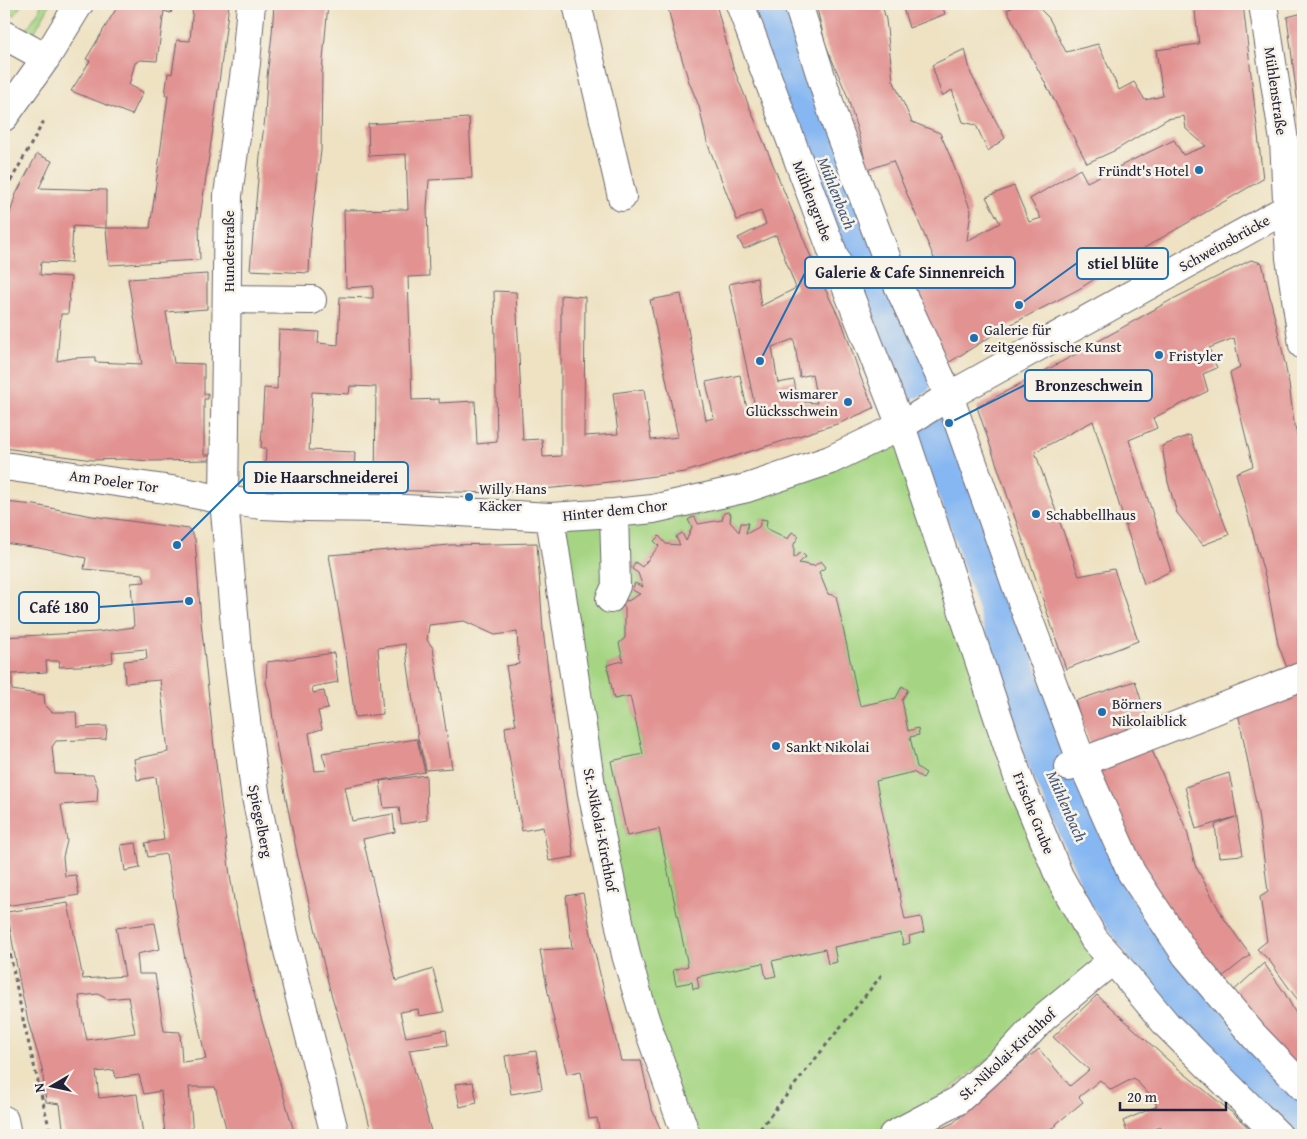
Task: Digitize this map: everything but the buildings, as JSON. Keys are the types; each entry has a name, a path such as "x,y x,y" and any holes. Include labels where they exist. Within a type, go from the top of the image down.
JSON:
{"street":[{"path":"4,117 46,58 79,4"},
{"name":"Hundestraße","path":"224,500 228,195 246,63 251,4"},
{"path":"576,4 622,197"},
{"name":"Mühlengrube","path":"740,4 833,253 901,426"},
{"path":"798,4 836,124 891,270 949,396 1021,599 1075,765 1131,872 1186,956 1254,1036 1303,1087"},
{"name":"Mühlenstraße","path":"1263,4 1295,202 1290,258 1303,345"},
{"path":"4,35 46,58"},
{"name":"Schweinsbrücke","path":"901,426 949,396 1295,202"},
{"path":"227,299 312,300"},
{"name":"Hinter dem Chor","path":"224,500 262,505 387,508 550,517 652,509 747,488 830,460 901,426"},
{"name":"Frische Grube","path":"901,426 1021,786 1060,876 1094,939 1167,1024 1278,1135"},
{"name":"Am Poeler Tor","path":"4,466 179,490 224,500"},
{"name":"Spiegelberg","path":"224,500 237,649 255,792 284,936 335,1135"},
{"path":"610,599 616,586 614,513"},
{"name":"St.-Nikolai-Kirchhof","path":"550,517 582,654 592,792 626,955 645,1019 686,1135"},
{"path":"1075,765 1303,676"},
{"name":"St.-Nikolai-Kirchhof","path":"893,1135 958,1101 1014,1049 1044,1017 1113,960"},
{"path":"4,1120 7,1135"}],"path":[{"path":"4,923 24,1024 50,1135"},
{"path":"755,1135 884,972"}],"green space":[{"path":"4,4 22,4 14,16 4,10"},
{"path":"41,4 49,4 35,31 23,34 39,11"},
{"path":"901,426 1021,786 1113,960 893,1135 686,1135 645,1019 550,517 653,509","holes":["728,512 731,514 730,522 739,532 742,523 748,524 746,534 759,527 761,519 767,520 766,528 794,544 794,558 801,552 806,557 799,563 814,566 821,561 826,567 819,572 828,594 836,596 860,706 896,698 902,686 908,690 902,700 908,731 918,729 919,735 910,737 917,767 926,773 923,778 913,772 876,781 905,920 921,917 923,932 909,936 910,943 904,945 901,933 834,947 837,962 829,964 825,949 772,961 776,976 766,977 763,963 697,977 699,988 693,989 692,982 676,985 673,970 688,966 659,829 627,836 611,762 643,754 630,696 614,699 607,665 623,661 619,643 625,638 625,607 618,604 621,598 628,601 640,594 632,590 635,584 643,587 638,573 632,569 635,563 643,567 659,546 654,541 659,537 666,544 680,545 676,537 682,533 686,541 692,527 688,520 691,518 695,517 698,524 722,520 724,513"]}],"waterway":[{"name":"Mühlenbach","path":"768,4 782,54 913,379"},
{"name":"Mühlenbach","path":"933,431 968,520 1043,752 1107,895 1163,973 1232,1049 1303,1122"}],"place":[{"name":"Fründt's Hotel","path":"1199,170"},
{"name":"stiel blüte","path":"1019,305"},
{"name":"Galerie für zeitgenössische Kunst","path":"974,338"},
{"name":"Fristyler","path":"1159,355"},
{"name":"Galerie & Cafe Sinnenreich","path":"760,361"},
{"name":"wismarer Glücksschwein","path":"848,402"},
{"name":"Bronzeschwein","path":"949,423"},
{"name":"Willy Hans Käcker","path":"469,497"},
{"name":"Schabbellhaus","path":"1036,514"},
{"name":"Die Haarschneiderei","path":"177,545"},
{"name":"Café 180","path":"189,601"},
{"name":"Börners Nikolaiblick","path":"1102,712"},
{"name":"Sankt Nikolai","path":"776,746"}]}
